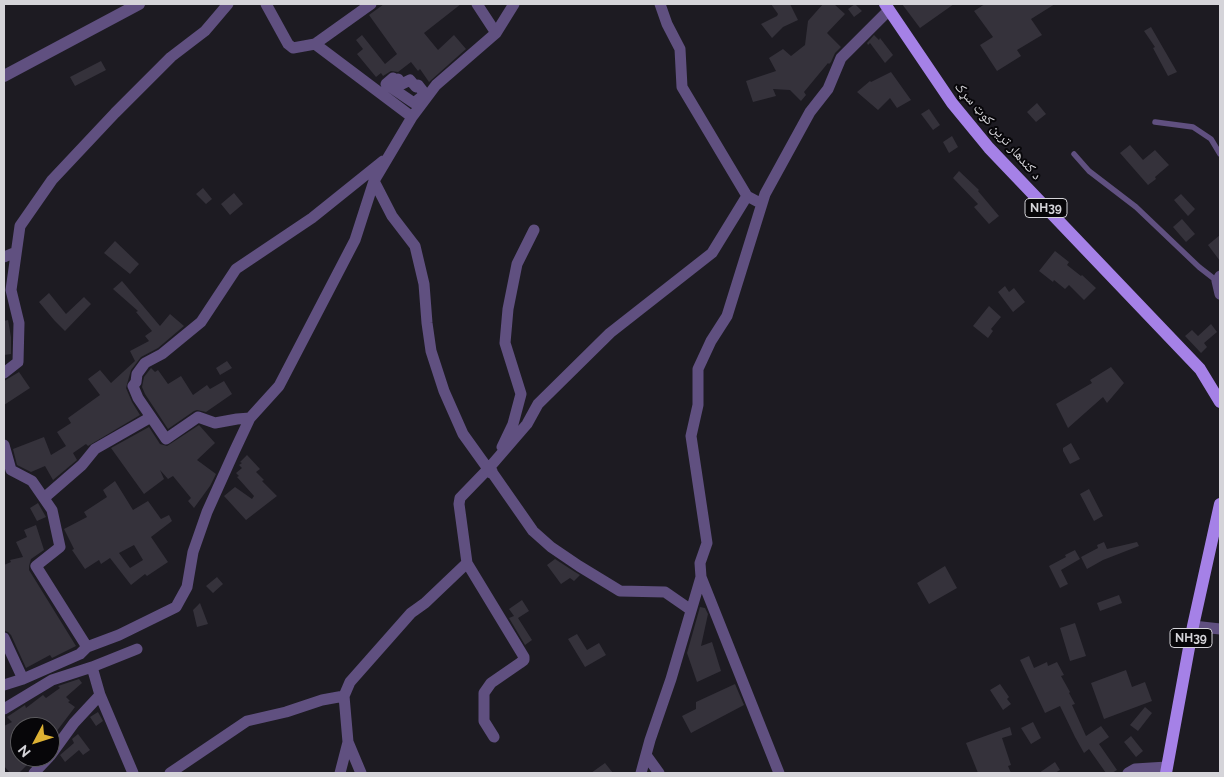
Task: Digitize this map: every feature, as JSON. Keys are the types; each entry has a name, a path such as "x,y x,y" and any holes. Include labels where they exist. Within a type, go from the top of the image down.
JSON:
{"main road":[{"name":"د کندهار ترين کوټ سړک","path":"887,7 952,103 983,140 1200,369 1220,402"},
{"name":"NH39","path":"1167,770 1193,626 1220,504"}],"street":[{"path":"4,76 139,4"},
{"path":"4,373 18,362 19,323 11,290 20,226 52,180 115,113 172,57 205,31 228,4"},
{"path":"266,4 290,47 293,48 315,44 371,4"},
{"path":"476,4 496,33"},
{"path":"4,685 23,679 80,654 87,647 119,635 176,607 186,587 193,552 207,512 250,418 279,386 355,240 374,181 412,117 436,85 496,33 514,4"},
{"path":"660,4 667,24 680,49 682,87 747,196 762,204"},
{"path":"778,773 701,577 700,563 707,543 691,436 698,405 698,369 711,341 727,316 765,194 810,112 828,89 841,58 887,7"},
{"path":"315,44 412,117"},
{"path":"250,418 215,423 198,417 166,439 138,398 133,386 137,374 144,363 162,354 201,322 236,270 312,218 388,157"},
{"path":"374,181 392,216 415,246 424,284 431,351 444,391 462,434 491,473 513,424 521,394 505,343 508,310 517,264 534,230"},
{"path":"494,737 484,721 484,693 491,683 524,660 524,657 467,563 459,504 460,498 527,424 538,404 610,333 712,253 747,196"},
{"path":"4,257 16,252"},
{"path":"1218,278 1220,294"},
{"path":"44,498 82,465 95,449 151,417"},
{"path":"4,445 7,473 32,480 52,510 60,547 36,566 87,647"},
{"path":"489,468 533,530 551,547 620,591 665,592 691,610"},
{"path":"361,773 348,742 344,696 350,682 411,613 425,603 467,563"},
{"path":"640,773 671,679 701,577"},
{"path":"1193,626 1220,629"},
{"path":"4,638 23,679"},
{"path":"4,709 52,680 137,649"},
{"path":"92,666 100,695 133,773"},
{"path":"60,741 100,695"},
{"path":"170,773 248,721 286,712 322,700 344,696"},
{"path":"340,773 348,742"},
{"path":"646,755 659,773"},
{"path":"1128,773 1135,769 1167,770"}],"lane":[{"path":"1155,122 1193,127 1212,139 1220,154"},
{"path":"1074,154 1089,170 1136,207 1199,267 1218,278"}],"building":[{"path":"384,4 461,4 424,33 438,50 454,35 466,49 429,82 420,69 418,71 411,62 398,72 391,71 383,76 381,73 376,77 357,54 363,49 356,40 362,35 385,64 397,54 369,15"},
{"path":"771,4 790,4 798,20 783,27 772,38 761,24 778,14"},
{"path":"823,4 834,4 845,14 827,33 841,47 835,53 831,62 828,63 804,92 806,95 801,101 790,90 773,89 776,96 753,102 746,81 776,71 769,58 783,49 791,56 805,45 808,21"},
{"path":"855,4 862,11 854,17 848,9"},
{"path":"902,4 954,4 920,28"},
{"path":"985,4 1055,4 1031,19 1042,35 1017,50 1021,56 997,71 980,45 993,37 974,11"},
{"path":"1151,27 1177,72 1168,76 1153,48 1155,47 1144,31"},
{"path":"874,35 879,40 880,38 893,55 885,63 870,43 868,45 867,43"},
{"path":"101,61 106,70 75,86 70,77"},
{"path":"891,72 911,100 897,108 890,98 878,110 857,92 870,81"},
{"path":"1037,103 1046,114 1036,122 1027,112"},
{"path":"929,109 940,125 933,130 921,114"},
{"path":"952,136 958,147 949,153 943,142"},
{"path":"1130,145 1143,160 1155,150 1169,165 1148,185 1120,153"},
{"path":"959,171 979,190 999,216 989,224 974,207 978,204 953,178"},
{"path":"203,188 212,199 206,204 196,194"},
{"path":"234,193 243,204 230,215 221,204"},
{"path":"1181,194 1195,209 1188,216 1174,200"},
{"path":"1182,219 1195,234 1186,242 1173,227"},
{"path":"1220,235 1220,261 1208,245"},
{"path":"115,241 139,264 130,274 104,253"},
{"path":"1055,251 1069,262 1067,265 1096,288 1084,300 1069,285 1065,289 1039,271"},
{"path":"122,281 160,326 170,314 184,326 158,348 141,357 131,370 126,388 140,415 73,453 77,460 53,480 45,466 31,472 17,465 13,449 44,437 51,455 66,446 57,432 71,423 68,418 100,395 88,379 100,370 111,383 135,361 130,351 149,341 145,336 152,331 136,312 138,311 113,289"},
{"path":"1005,286 1009,292 1014,288 1025,302 1013,312 998,292"},
{"path":"49,293 66,314 84,297 91,304 65,331 39,302"},
{"path":"989,306 1001,317 991,329 993,331 988,338 973,326"},
{"path":"8,320 11,354 4,355 4,321"},
{"path":"1211,324 1217,332 1204,343 1207,347 1201,353 1185,336 1192,330 1198,336"},
{"path":"227,361 232,368 220,375 216,368"},
{"path":"1111,367 1124,383 1107,403 1103,397 1068,428 1056,404 1092,383 1090,380"},
{"path":"151,368 155,372 158,370 168,384 181,376 193,395 207,385 210,389 224,381 232,394 206,412 194,411 168,429 142,387 144,377"},
{"path":"19,372 30,388 4,405 4,381"},
{"path":"199,425 215,443 197,460 216,474 194,508 188,501 191,498 173,476 168,479 160,470 164,479 144,494 111,448 149,427 160,444 167,446"},
{"path":"1071,443 1080,459 1070,464 1063,448"},
{"path":"247,455 260,469 256,472 264,480 262,481 277,496 246,520 224,496 235,487 252,499 254,496 237,477 239,476 236,473 242,468 239,465 242,463 240,462"},
{"path":"115,481 133,510 148,501 161,519 169,515 172,521 151,537 168,562 147,576 145,574 131,585 110,558 101,564 99,560 85,569 72,550 74,549 64,529 87,517 84,512 107,497 103,490","holes":["134,545 143,560 130,568 119,553"]},
{"path":"1089,489 1103,516 1094,521 1080,494"},
{"path":"38,503 46,517 37,521 30,508"},
{"path":"36,525 44,550 31,559 29,570 76,646 52,658 50,655 26,668 11,635 4,631 4,565 11,562 10,560 23,557 16,542 27,537 24,530"},
{"path":"1104,542 1107,549 1137,542 1139,546 1103,560 1087,569 1081,557 1098,548 1097,545"},
{"path":"1075,550 1080,559 1061,570 1068,584 1060,588 1049,566"},
{"path":"555,559 580,575 574,581 570,578 561,584 547,565"},
{"path":"945,566 957,588 929,604 917,583"},
{"path":"217,577 223,584 213,593 206,586"},
{"path":"1119,595 1122,603 1100,611 1097,603"},
{"path":"522,600 529,611 518,618 532,640 525,645 509,618 514,616 509,609"},
{"path":"200,603 208,624 197,627 193,610"},
{"path":"700,607 705,608 708,614 701,646 712,642 721,671 697,682 687,653"},
{"path":"1075,623 1086,656 1070,661 1060,628"},
{"path":"577,634 587,650 599,643 606,655 585,667 568,639"},
{"path":"1029,656 1034,668 1047,662 1048,666 1057,662 1064,675 1061,676 1075,704 1072,705 1086,736 1101,726 1109,737 1099,744 1117,770 1112,773 1106,773 1089,749 1084,753 1060,706 1045,713 1020,660"},
{"path":"1126,670 1132,687 1145,682 1152,701 1104,719 1091,683"},
{"path":"79,679 82,683 66,697 70,701 68,702 75,707 60,727 60,717 10,717 10,720 7,717 25,705 26,708 43,695 46,698 60,688 58,686"},
{"path":"735,684 744,705 691,733 682,716 696,709 696,702"},
{"path":"1000,684 1009,697 1007,699 1011,704 1003,710 990,690"},
{"path":"1145,707 1152,713 1138,731 1130,725"},
{"path":"98,712 103,721 96,726 90,717"},
{"path":"1033,722 1041,738 1031,744 1021,728"},
{"path":"10,723 10,767 25,767 19,773 10,773 4,766 4,726"},
{"path":"1010,727 1012,735 1002,738 1011,765 1008,766 1011,773 978,773 966,743"},
{"path":"78,734 90,750 83,755 79,750 65,762 60,755 74,743 72,739"},
{"path":"1131,736 1143,751 1136,757 1124,742"},
{"path":"1055,762 1060,770 1055,773 1039,773"},
{"path":"605,763 613,773 591,773"}]}
